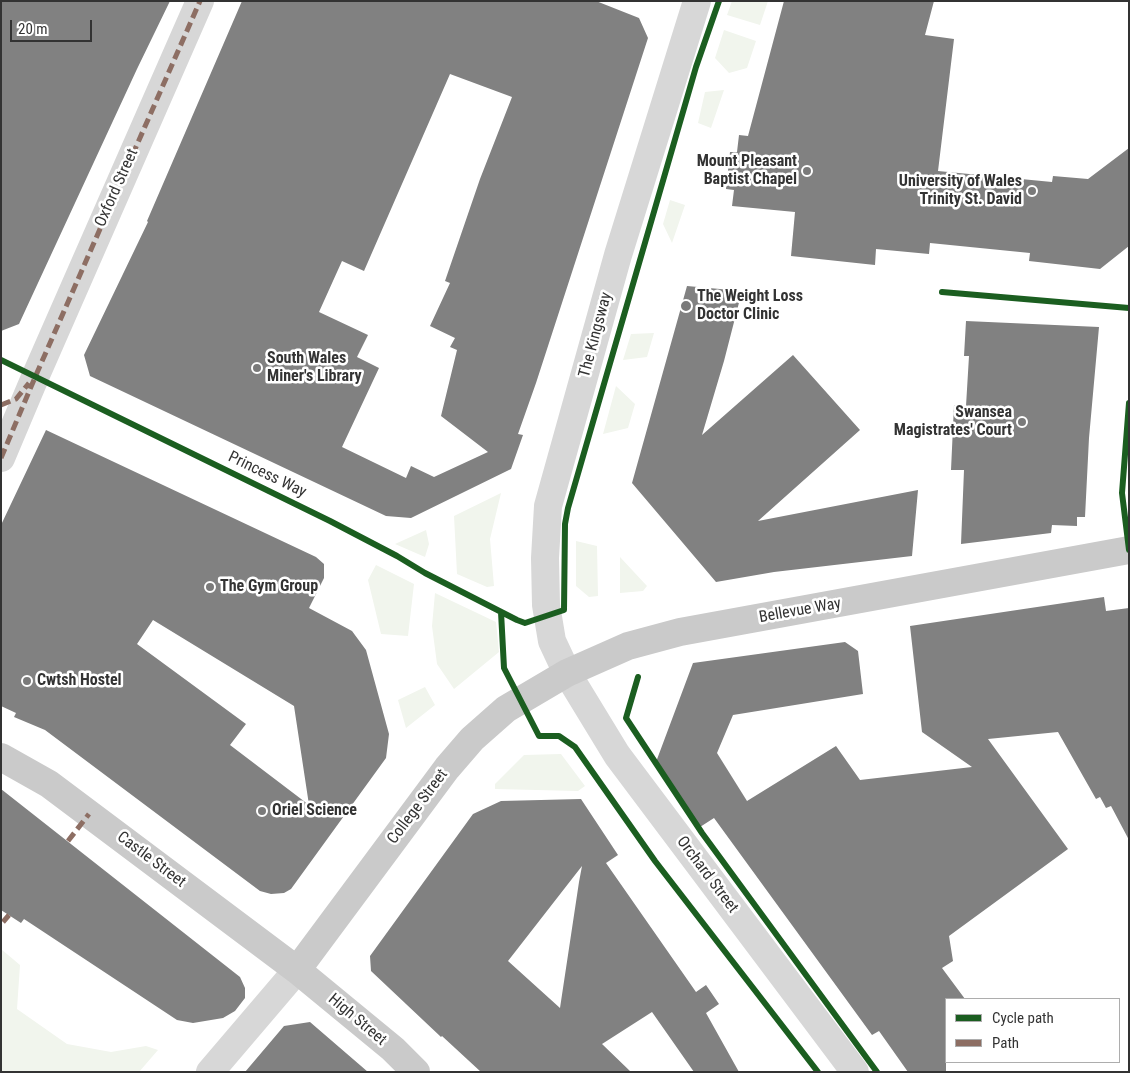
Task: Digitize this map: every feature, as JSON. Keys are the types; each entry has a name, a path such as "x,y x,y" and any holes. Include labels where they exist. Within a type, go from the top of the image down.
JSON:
{"main road":[{"name":"Bellevue Way","path":"567,673 628,646 680,632 1129,550"},
{"name":"College Street","path":"297,970 447,768 472,739 506,709 567,673"},
{"name":"Castle Street","path":"1,757 49,784 297,970"},
{"name":"High Street","path":"297,970 393,1049 416,1072"}],"street":[{"name":"Oxford Street","path":"1,458 200,1"},
{"name":"The Kingsway","path":"567,673 552,641 546,605 545,558 548,506 618,254 697,1"},
{"path":"1,405 16,399 36,375"},
{"name":"Orchard Street","path":"567,673 617,755 856,1072"},
{"path":"210,1072 297,970"}],"shaded area":[{"path":"732,1 768,1 760,25 727,15"},
{"path":"724,30 756,41 747,68 729,73 715,58"},
{"path":"724,90 711,128 698,123 705,92"},
{"path":"670,200 685,205 672,243 663,224"},
{"path":"654,333 647,357 623,360 631,334"},
{"path":"616,386 635,404 628,428 603,434"},
{"path":"501,493 490,539 494,586 487,587 457,574 454,516"},
{"path":"426,530 429,544 425,557 395,544"},
{"path":"576,541 597,546 598,596 589,597 576,586"},
{"path":"620,557 647,586 643,591 620,593"},
{"path":"376,565 414,584 408,636 381,634 368,580"},
{"path":"435,593 496,622 499,652 454,689 437,664 432,626"},
{"path":"425,687 435,705 406,728 398,700"},
{"path":"561,754 585,786 578,791 495,789 495,784 524,755"},
{"path":"1,949 20,965 17,1009 67,1044 111,1052 146,1046 158,1050 139,1072 1,1072"}],"building":[{"path":"1,1 170,1 19,324 1,331"},
{"path":"242,1 596,1 639,18 648,38 518,434 523,435 511,469 411,518 386,516 90,376 84,355 147,221","holes":["450,74 512,97 480,179 445,281 450,283 430,326 455,338 450,347 457,350 441,416 488,452 434,477 411,466 406,478 342,447 379,368 357,357 368,335 319,312 342,261 364,271"]},
{"path":"784,1 934,1 925,35 954,39 938,171 1052,182 1053,176 1088,179 1129,148 1129,246 1100,269 1029,261 1030,253 930,243 929,254 876,249 875,265 791,256 795,212 732,206 734,190 726,189 730,152 737,152 739,135 748,136"},
{"path":"687,286 742,291 702,435 793,355 860,430 758,521 918,490 912,556 774,572 716,582 632,483"},
{"name":"Swansea Magistrates' Court","path":"966,321 1099,327 1089,438 1085,517 1077,517 1077,526 1052,525 1051,533 961,544 964,470 951,470 954,405 966,406 969,356 964,356"},
{"path":"46,430 316,557 324,564 324,578 309,608 352,631 366,650 389,734 386,758 291,889 284,893 271,894 260,891 45,730 14,717 16,713 1,706 1,525","holes":["153,620 294,706 309,805 230,745 246,724 137,644"]},
{"path":"1104,597 1106,611 1129,608 1129,840 1111,806 1106,808 1100,797 1096,799 1058,732 988,739 1068,849 949,936 953,961 942,968 964,998 945,998 946,1072 908,1072 879,1031 872,1035 714,818 700,827 656,762 693,663 845,642 858,651 863,694 733,715 717,753 747,801 836,746 860,780 972,767 922,732 910,626"},
{"path":"1,789 240,977 245,988 245,998 235,1011 223,1018 193,1023 177,1020 24,919 21,923 1,910"},
{"path":"581,799 618,855 606,863 696,992 706,985 719,1004 706,1013 739,1072 694,1072 652,1012 602,1044 631,1072 481,1072 371,971 370,956 473,814 501,801","holes":["582,866 560,1008 508,961"]},
{"path":"310,1022 368,1072 245,1072 284,1026"}],"marked path":[{"path":"1,458 200,1"},
{"path":"1,405 16,399 29,383"},
{"path":"68,841 89,814"},
{"path":"3,922 9,915"}],"cycle path":[{"name":"Princess Way","path":"1,360 330,521 425,573 517,620 525,623 564,610 565,524 568,508 696,67 719,1"},
{"path":"942,292 1129,308"},
{"path":"1129,403 1122,493 1129,550"},
{"path":"501,612 504,668 539,736 559,736 575,747 655,861 818,1072"},
{"path":"638,677 626,718 702,833 877,1072"}],"place":[{"name":"Mount Pleasant Baptist Chapel","path":"807,171"},
{"name":"University of Wales Trinity St. David","path":"1032,191"},
{"name":"The Weight Loss Doctor Clinic","path":"686,306"},
{"name":"South Wales Miner's Library","path":"257,368"},
{"name":"Swansea Magistrates' Court","path":"1022,422"},
{"name":"The Gym Group","path":"210,587"},
{"name":"Cwtsh Hostel","path":"27,681"},
{"name":"Oriel Science","path":"262,811"}]}
